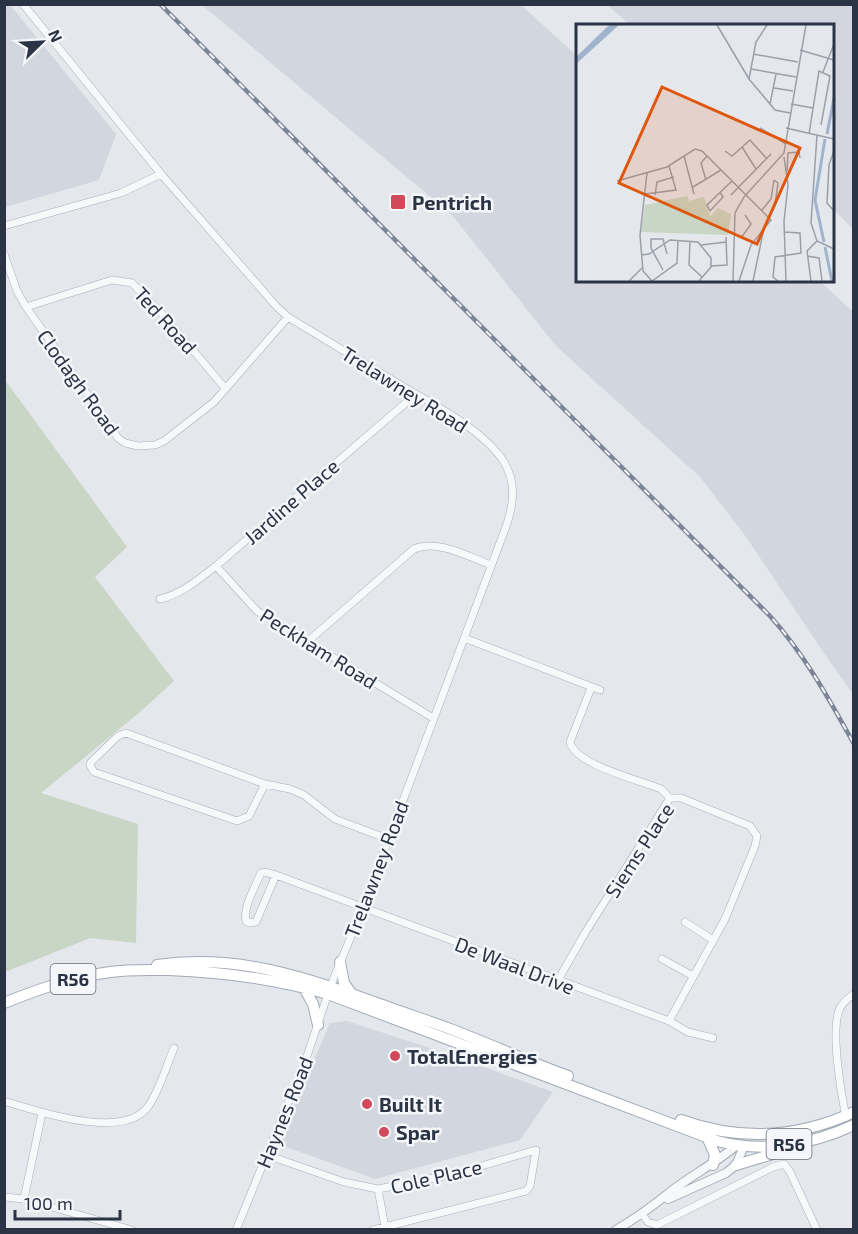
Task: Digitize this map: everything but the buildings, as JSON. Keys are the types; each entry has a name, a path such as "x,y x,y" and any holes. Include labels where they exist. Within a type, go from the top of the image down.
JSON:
{"main road":[{"name":"R56","path":"145,969 154,965 190,961 225,962 279,971 741,1145 762,1147 804,1142 851,1126"},
{"path":"339,962 344,983 351,993"},
{"name":"R56","path":"4,1003 57,983 108,972 145,969 224,973 351,993 452,1030 699,1131 716,1130 773,1135 807,1129 850,1114"},
{"path":"303,987 313,1004 318,1025"},
{"path":"716,1130 741,1145 753,1134"},
{"path":"699,1131 715,1155 713,1165"},
{"path":"736,1166 784,1152 804,1142"}],"street":[{"name":"Trelawney Road","path":"23,4 161,174 266,295 288,317 435,405 471,430 506,464 512,485 513,505 363,907 329,990"},
{"path":"4,226 121,193 161,174"},
{"name":"Clodagh Road","path":"4,254 17,291 26,307 98,412 118,438 132,446 146,447 164,441 214,402 288,317"},
{"name":"Ted Road","path":"26,307 112,280 120,279 132,283 164,315 225,388"},
{"name":"Jardine Place","path":"160,599 182,591 216,566 416,394"},
{"path":"307,642 414,549 421,546 438,546 491,565"},
{"name":"Peckham Road","path":"216,566 257,611 433,718"},
{"path":"464,638 600,690"},
{"path":"591,688 570,742 573,750 588,762 661,789 670,798"},
{"path":"266,783 249,816 237,821 94,772 90,765 118,736 126,733 266,783 290,789 304,795 335,819 388,839"},
{"name":"Siems Place","path":"558,980 670,798 681,798 712,810 750,826 755,832 755,846 714,940"},
{"path":"261,873 276,875 256,922 246,921 244,917 261,873"},
{"name":"De Waal Drive","path":"276,875 669,1021 688,1032 713,1038"},
{"path":"669,1021 714,940 684,922"},
{"path":"662,959 693,976"},
{"name":"Haynes Road","path":"236,1230 318,1025 329,990"},
{"path":"851,1126 840,1078 837,1024 839,1009 854,994"},
{"path":"4,1101 42,1113 96,1122 116,1122 136,1117 149,1105 174,1048"},
{"path":"24,1199 42,1113"},
{"path":"616,1230 741,1145"},
{"path":"659,1202 736,1166 741,1145"},
{"name":"Cole Place","path":"267,1155 344,1182 378,1190 454,1174 536,1149 530,1186 526,1191 385,1227"},
{"path":"642,1214 648,1222 657,1225 773,1167 784,1164 817,1230"},
{"path":"373,1230 385,1227 378,1190"},
{"path":"4,1197 24,1199 113,1227 132,1230"}],"shaded area":[{"path":"9,4 116,134 99,180 5,207 4,5"},
{"path":"202,5 521,5 576,55 576,282 821,282 853,312 853,694 744,534 700,477 556,346 452,215"},
{"path":"607,5 853,5 853,229 834,210 834,24 629,24"},
{"path":"347,1021 553,1092 520,1140 375,1179 278,1144 330,1023"}],"green space":[{"path":"5,380 127,547 95,577 174,681 140,712 41,793 138,824 136,943 90,938 5,972"}],"railway":[{"path":"160,4 770,616 805,662 854,744"}],"place":[{"name":"Pentrich","path":"398,202"},
{"name":"TotalEnergies","path":"395,1056"},
{"name":"Built It","path":"367,1104"},
{"name":"Spar","path":"384,1132"}]}
